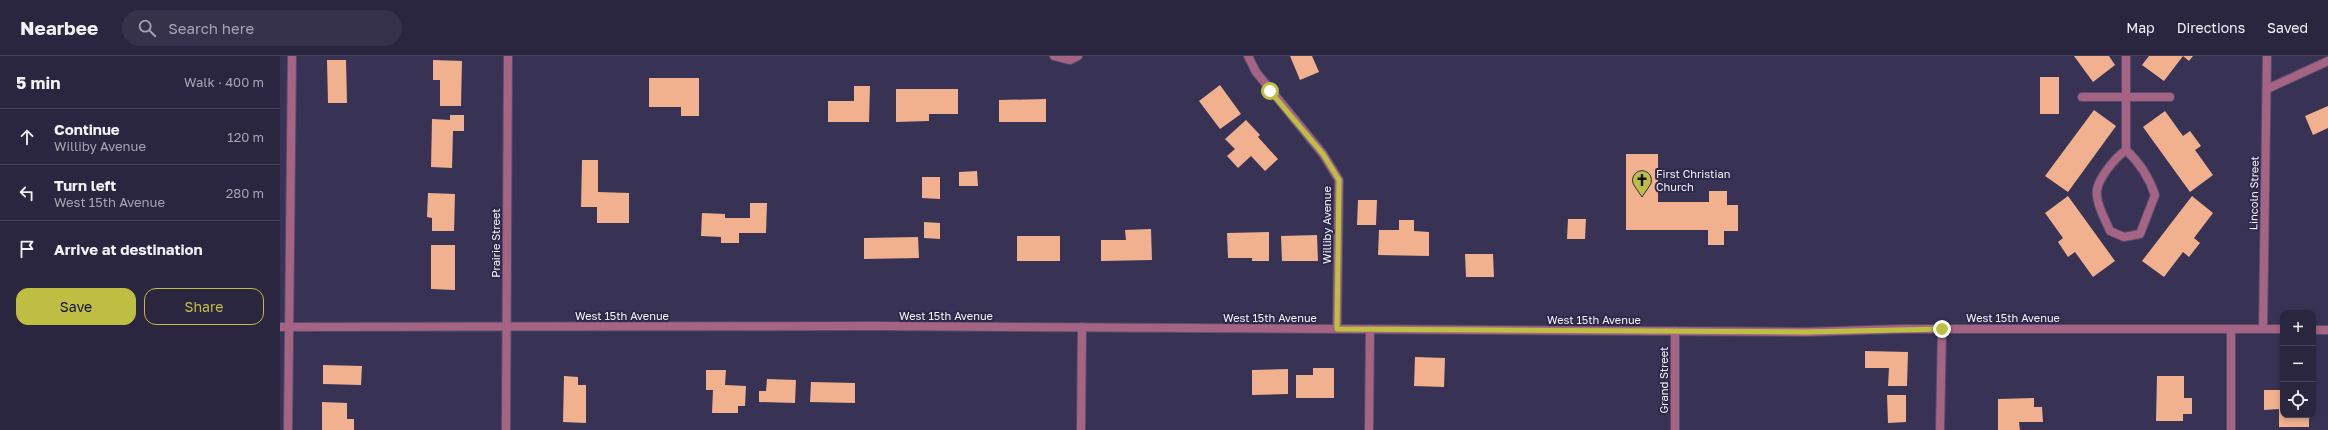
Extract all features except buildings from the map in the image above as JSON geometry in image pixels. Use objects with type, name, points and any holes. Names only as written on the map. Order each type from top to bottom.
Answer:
[{"type":"street","points":[[288,430],[292,56]]},
{"type":"street","name":"Prairie Street","points":[[506,430],[508,56]]},
{"type":"street","points":[[1054,56],[1070,60],[1078,56]]},
{"type":"street","name":"Williby Avenue","points":[[1248,56],[1256,72],[1323,154],[1339,180],[1337,329]]},
{"type":"street","points":[[2126,56],[2126,150],[2139,165],[2151,183],[2155,194],[2140,234],[2124,237],[2110,232],[2096,196],[2097,187],[2112,163],[2116,157],[2126,150]]},
{"type":"street","name":"Lincoln Street","points":[[2263,329],[2267,56]]},
{"type":"street","points":[[2267,88],[2328,61]]},
{"type":"street","points":[[2082,97],[2170,97]]},
{"type":"street","name":"West 15th Avenue","points":[[280,327],[1082,328],[1676,331],[2280,329]]},
{"type":"street","points":[[1081,430],[1082,328]]},
{"type":"street","points":[[1369,430],[1370,329]]},
{"type":"street","points":[[1940,430],[1942,329]]},
{"type":"street","points":[[2231,329],[2231,430]]},
{"type":"street","points":[[2316,330],[2328,330]]},
{"type":"street","name":"Grand Street","points":[[1675,430],[1676,331]]},
{"type":"place","name":"First Christian Church","points":[[1642,197]]},
{"type":"route","points":[[1270,91],[1323,154],[1339,180],[1337,329],[1806,332],[1942,329]]}]
